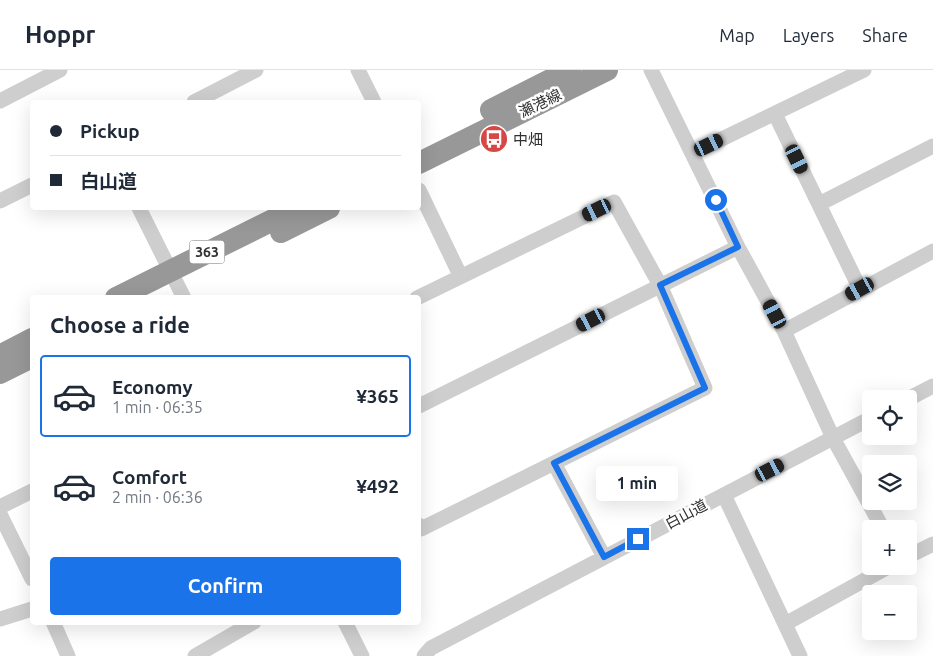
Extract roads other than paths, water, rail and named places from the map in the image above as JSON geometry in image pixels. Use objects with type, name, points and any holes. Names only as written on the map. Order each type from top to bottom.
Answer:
[{"type":"highway","name":"瀬港線","points":[[421,146],[570,70]]},
{"type":"highway","name":"瀬港線","points":[[421,162],[607,70]]},
{"type":"highway","name":"363","points":[[129,295],[177,284],[294,210]]},
{"type":"highway","name":"363","points":[[156,295],[325,210]]},
{"type":"highway","points":[[0,356],[30,341]]},
{"type":"highway","points":[[0,373],[30,358]]},
{"type":"street","points":[[0,101],[60,70]]},
{"type":"street","points":[[198,100],[256,70]]},
{"type":"street","points":[[358,70],[373,100]]},
{"type":"street","points":[[652,70],[738,247],[784,331],[833,438],[878,520]]},
{"type":"street","points":[[693,153],[864,70]]},
{"type":"street","points":[[774,114],[860,289]]},
{"type":"street","points":[[819,204],[933,146]]},
{"type":"street","points":[[0,200],[30,186]]},
{"type":"street","points":[[421,194],[460,276]]},
{"type":"street","points":[[421,296],[614,202],[660,285],[705,388],[421,529]]},
{"type":"street","points":[[140,210],[177,284]]},
{"type":"street","points":[[421,405],[738,247]]},
{"type":"street","points":[[784,331],[933,251]]},
{"type":"street","points":[[917,394],[933,386]]},
{"type":"street","name":"白山道","points":[[424,656],[431,648],[862,423]]},
{"type":"street","points":[[554,463],[604,557]]},
{"type":"street","points":[[0,507],[30,492]]},
{"type":"street","points":[[724,495],[800,656]]},
{"type":"street","points":[[0,514],[30,575]]},
{"type":"street","points":[[917,552],[933,544]]},
{"type":"street","points":[[785,624],[874,575]]},
{"type":"street","points":[[0,619],[30,610]]},
{"type":"street","points":[[54,625],[68,656]]},
{"type":"street","points":[[195,656],[249,625]]},
{"type":"street","points":[[346,625],[362,656]]},
{"type":"place","name":"中畑","points":[[494,139]]}]
